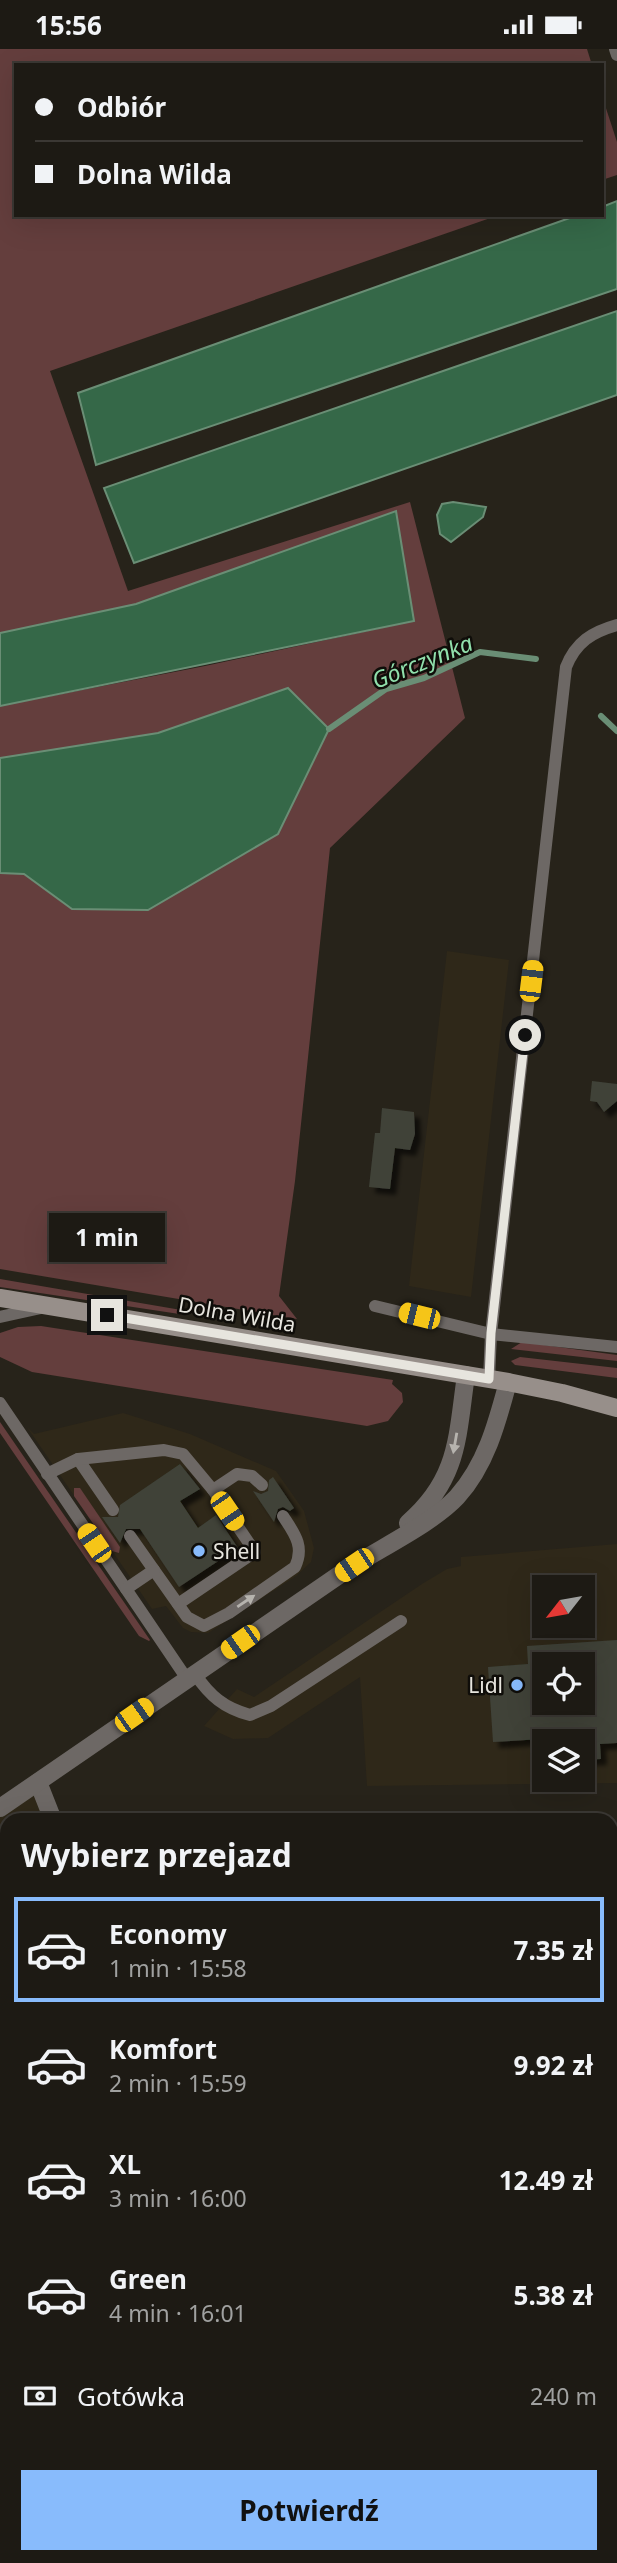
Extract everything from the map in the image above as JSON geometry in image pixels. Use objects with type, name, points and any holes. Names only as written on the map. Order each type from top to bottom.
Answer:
[{"type":"main road","name":"Dolna Wilda","points":[[0,1298],[562,1393]]},
{"type":"main road","points":[[562,1393],[617,1394]]},
{"type":"main road","points":[[562,1393],[617,1408]]},
{"type":"street","points":[[377,1549],[419,1513],[447,1477],[466,1375]]},
{"type":"street","points":[[0,1808],[377,1549],[438,1514],[469,1483],[498,1423],[508,1382]]},
{"type":"street","points":[[37,1782],[50,1813]]},
{"type":"lane","points":[[615,49],[617,55]]},
{"type":"lane","points":[[489,1379],[491,1333],[566,667],[572,654],[591,634],[617,625]]},
{"type":"lane","points":[[0,1317],[54,1306]]},
{"type":"lane","points":[[375,1306],[491,1333],[617,1347]]},
{"type":"lane","points":[[1,1405],[126,1589],[191,1676],[227,1709],[250,1715],[271,1706],[401,1621]]},
{"type":"lane","points":[[47,1474],[79,1459],[175,1451],[183,1454],[213,1490],[255,1552],[178,1604]]},
{"type":"lane","points":[[79,1459],[113,1510]]},
{"type":"lane","points":[[213,1490],[237,1474],[253,1476],[262,1485]]},
{"type":"lane","points":[[130,1536],[187,1617],[208,1625],[295,1567],[299,1559],[299,1542],[283,1516]]},
{"type":"lane","points":[[126,1589],[154,1570]]},
{"type":"shaded area","points":[[0,49],[587,49],[591,63],[14,63],[14,217],[493,217],[50,371],[128,591],[410,502],[465,718],[330,848],[295,1181],[279,1296],[297,1319],[0,1269],[0,873],[24,874],[72,909],[287,689],[158,733],[0,758],[0,706],[414,621],[136,604],[0,633]]},
{"type":"shaded area","points":[[604,102],[617,142],[617,175],[604,179]]},
{"type":"shaded area","points":[[617,201],[617,289],[96,465],[78,393],[572,217],[604,217],[604,206]]},
{"type":"shaded area","points":[[617,311],[617,395],[134,563],[104,488]]},
{"type":"shaded area","points":[[453,502],[486,507],[483,517],[451,542],[440,534],[437,515],[442,504]]},
{"type":"shaded area","points":[[396,511],[414,621],[0,706],[0,633],[136,604]]},
{"type":"shaded area","points":[[288,688],[329,729],[278,834],[148,910],[72,909],[24,874],[0,873],[0,758],[158,733]]},
{"type":"shaded area","points":[[447,951],[509,960],[471,1297],[409,1286]]},
{"type":"shaded area","points":[[0,1279],[187,1311],[186,1315],[0,1287]]},
{"type":"shaded area","points":[[41,1326],[393,1380],[392,1384],[402,1393],[403,1402],[388,1421],[367,1426],[32,1372],[0,1357],[0,1333],[18,1327]]},
{"type":"shaded area","points":[[522,1342],[617,1355],[617,1361],[511,1349]]},
{"type":"shaded area","points":[[520,1357],[617,1368],[617,1378],[515,1365],[511,1361]]},
{"type":"shaded area","points":[[123,1413],[190,1434],[276,1471],[304,1511],[314,1548],[311,1562],[296,1576],[208,1633],[191,1632],[183,1628],[166,1606],[152,1609],[27,1427],[34,1434]]},
{"type":"shaded area","points":[[0,1422],[149,1641],[139,1636],[0,1433]]},
{"type":"shaded area","points":[[74,1488],[80,1488],[120,1547],[119,1553],[112,1551],[74,1496]]},
{"type":"shaded area","points":[[617,1544],[617,1783],[595,1783],[595,1729],[532,1729],[532,1784],[367,1786],[360,1677],[268,1738],[233,1739],[204,1726],[237,1689],[254,1697],[422,1584],[447,1569],[461,1566],[461,1557]]},
{"type":"shaded area","points":[[38,1782],[50,1813],[0,1813],[0,1808]]},
{"type":"building","points":[[592,1081],[617,1084],[617,1101],[604,1112],[597,1102],[590,1101]]},
{"type":"building","points":[[382,1108],[414,1112],[415,1134],[410,1150],[395,1148],[390,1189],[369,1187],[375,1133],[380,1133]]},
{"type":"building","points":[[180,1464],[200,1489],[180,1501],[198,1528],[216,1515],[238,1548],[179,1587],[140,1529],[126,1529],[120,1543],[102,1517],[118,1517],[120,1505]]},
{"type":"building","points":[[273,1477],[294,1508],[290,1511],[283,1507],[278,1509],[274,1522],[253,1491],[261,1494],[268,1491],[269,1480]]},
{"type":"building","name":"Lidl","points":[[617,1640],[617,1743],[600,1744],[601,1759],[595,1759],[595,1729],[532,1729],[532,1740],[493,1742],[488,1667],[528,1664],[527,1646]]},
{"type":"waterway","name":"Górczynka","points":[[329,729],[386,689],[424,678],[480,652],[536,659]]},
{"type":"waterway","name":"Górczynka","points":[[601,716],[617,731]]},
{"type":"place","name":"Shell","points":[[199,1551]]},
{"type":"place","name":"Lidl","points":[[517,1685]]},
{"type":"route","points":[[107,1315],[489,1379],[491,1333],[525,1035]]}]
